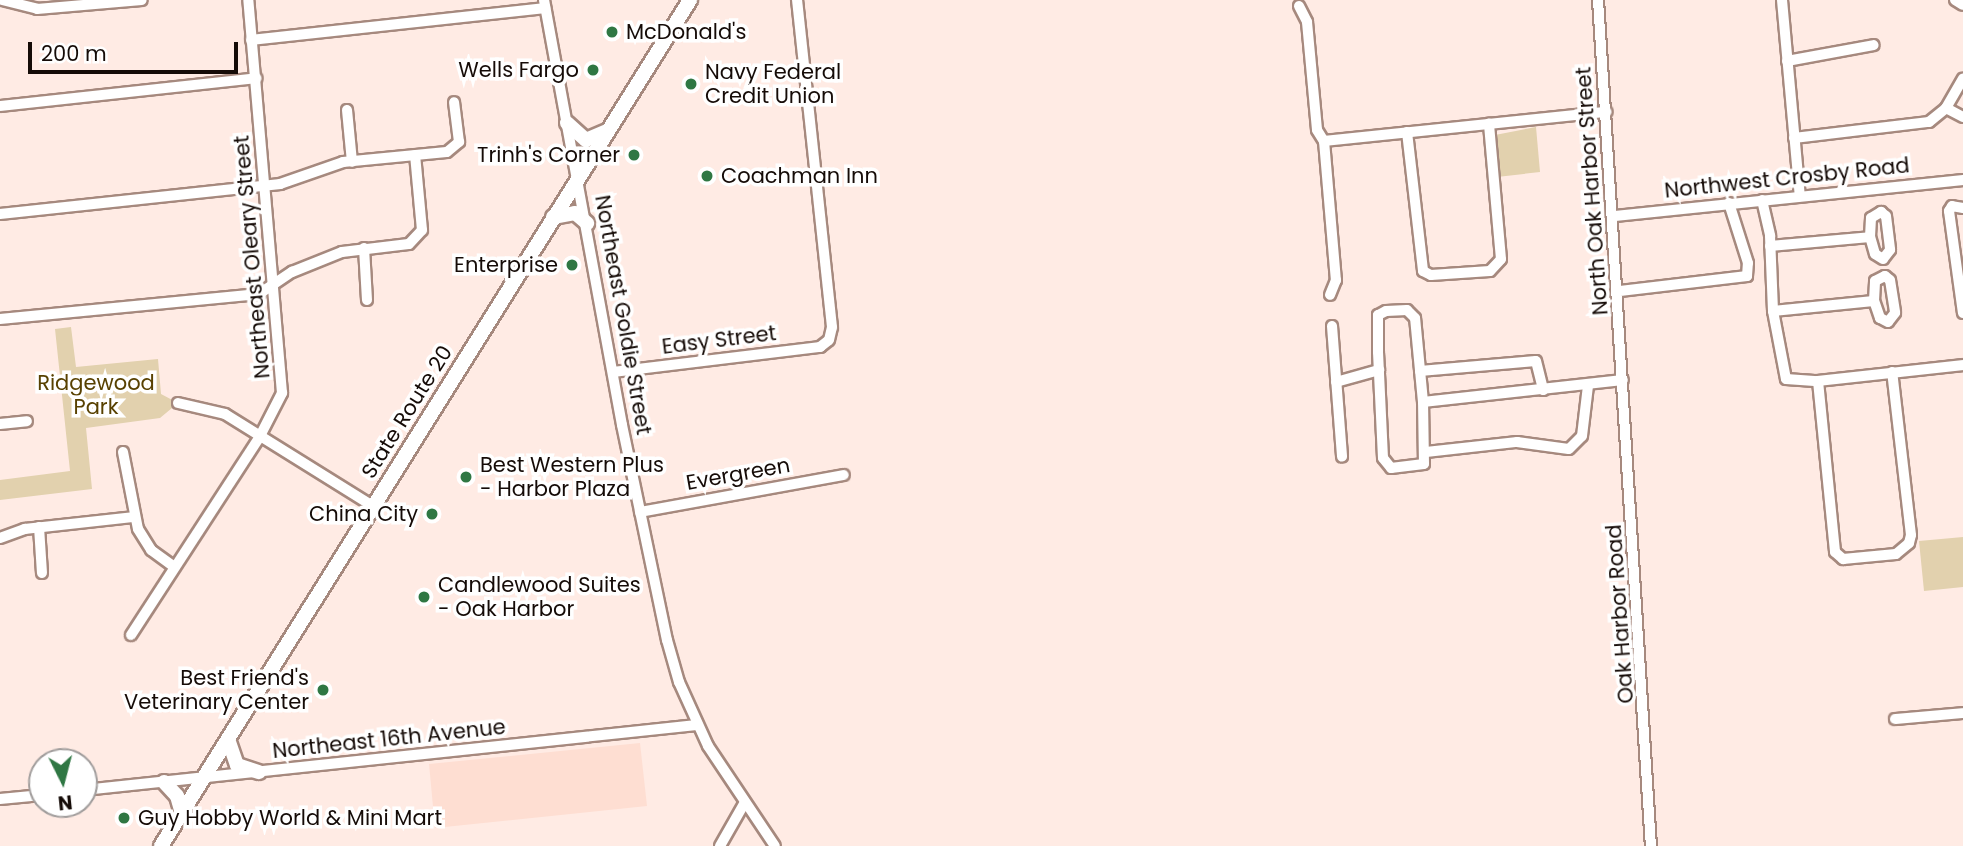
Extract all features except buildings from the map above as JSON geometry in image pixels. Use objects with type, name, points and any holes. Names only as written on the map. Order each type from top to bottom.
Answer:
[{"type":"main road","name":"State Route 20","points":[[161,846],[690,0]]},
{"type":"main road","points":[[567,123],[586,140],[608,131]]},
{"type":"main road","points":[[553,217],[575,213],[587,223]]},
{"type":"main road","points":[[228,739],[237,765],[259,772]]},
{"type":"main road","points":[[164,782],[177,796],[182,813]]},
{"type":"street","points":[[2,0],[37,9],[142,0]]},
{"type":"street","name":"Northeast Oleary Street","points":[[131,635],[173,566],[259,438],[282,393],[248,0]]},
{"type":"street","name":"Easy Street","points":[[613,372],[820,347],[829,340],[832,327],[797,0]]},
{"type":"street","name":"North Oak Harbor Street","points":[[1598,0],[1615,216],[1623,380]]},
{"type":"street","points":[[1782,0],[1800,196]]},
{"type":"street","points":[[1955,0],[1963,5]]},
{"type":"street","points":[[251,40],[545,4]]},
{"type":"street","name":"Northeast Goldie Street","points":[[545,4],[613,372],[667,640],[697,725],[744,804],[775,846]]},
{"type":"street","points":[[1299,6],[1307,22],[1317,130],[1324,141],[1336,280],[1330,295]]},
{"type":"street","points":[[1787,61],[1874,45]]},
{"type":"street","points":[[0,106],[256,78]]},
{"type":"street","points":[[1794,138],[1918,126],[1946,108],[1963,79]]},
{"type":"street","points":[[0,214],[265,186],[352,162],[456,149],[459,142],[454,102]]},
{"type":"street","points":[[1946,108],[1963,117]]},
{"type":"street","points":[[347,110],[352,162]]},
{"type":"street","points":[[1324,141],[1607,112]]},
{"type":"street","points":[[1407,132],[1423,271],[1431,275],[1490,271],[1501,259],[1489,124]]},
{"type":"street","points":[[0,319],[259,294],[321,259],[364,248],[409,244],[418,238],[422,230],[415,155]]},
{"type":"street","name":"Northwest Crosby Road","points":[[1615,216],[1963,180]]},
{"type":"street","points":[[1762,200],[1770,246],[1773,311],[1784,377],[1796,382],[1818,381],[1963,365]]},
{"type":"street","points":[[1620,292],[1747,276],[1748,263],[1729,203]]},
{"type":"street","points":[[1963,208],[1952,206],[1949,211],[1963,313]]},
{"type":"street","points":[[1770,246],[1870,237]]},
{"type":"street","points":[[364,248],[367,300]]},
{"type":"street","points":[[1773,311],[1874,301]]},
{"type":"street","points":[[1399,309],[1415,318],[1426,452],[1426,460],[1419,467],[1384,464],[1379,370],[1378,315],[1399,309]]},
{"type":"street","points":[[1332,326],[1342,457]]},
{"type":"street","points":[[1420,371],[1536,361],[1543,390]]},
{"type":"street","points":[[1336,382],[1379,370]]},
{"type":"street","points":[[1818,381],[1835,552],[1843,559],[1896,554],[1911,535],[1892,372]]},
{"type":"street","points":[[1423,402],[1588,386],[1623,380]]},
{"type":"street","name":"Oak Harbor Road","points":[[1623,380],[1651,846]]},
{"type":"street","points":[[1426,452],[1517,442],[1569,449],[1581,436],[1588,386]]},
{"type":"street","points":[[178,403],[225,414],[259,438],[373,506]]},
{"type":"street","points":[[0,424],[27,421]]},
{"type":"street","points":[[123,452],[134,517],[150,550],[173,566]]},
{"type":"street","name":"Evergreen","points":[[640,512],[844,475]]},
{"type":"street","points":[[0,538],[39,527],[134,517]]},
{"type":"street","points":[[39,527],[42,573]]},
{"type":"street","points":[[1895,719],[1963,713]]},
{"type":"street","name":"Northeast 16th Avenue","points":[[98,789],[697,725]]},
{"type":"street","points":[[0,799],[28,796]]},
{"type":"street","points":[[720,846],[744,804]]},
{"type":"shaded area","points":[[640,743],[647,806],[435,828],[429,764]]},
{"type":"green space","points":[[1536,127],[1540,172],[1497,177],[1495,135]]},
{"type":"green space","name":"Ridgewood Park","points":[[71,327],[76,367],[158,359],[161,394],[178,403],[160,418],[86,428],[92,489],[0,500],[0,480],[70,471],[55,329]]},
{"type":"green space","points":[[1963,537],[1963,587],[1924,591],[1919,541]]},
{"type":"place","name":"McDonald's","points":[[612,32]]},
{"type":"place","name":"Wells Fargo","points":[[593,70]]},
{"type":"place","name":"Navy Federal Credit Union","points":[[691,84]]},
{"type":"place","name":"Trinh's Corner","points":[[634,155]]},
{"type":"place","name":"Coachman Inn","points":[[707,176]]},
{"type":"place","name":"Enterprise","points":[[572,265]]},
{"type":"place","name":"Best Western Plus - Harbor Plaza","points":[[466,477]]},
{"type":"place","name":"China City","points":[[432,514]]},
{"type":"place","name":"Candlewood Suites - Oak Harbor","points":[[424,597]]},
{"type":"place","name":"Best Friend's Veterinary Center","points":[[323,690]]},
{"type":"place","name":"Guy Hobby World & Mini Mart","points":[[124,818]]}]
